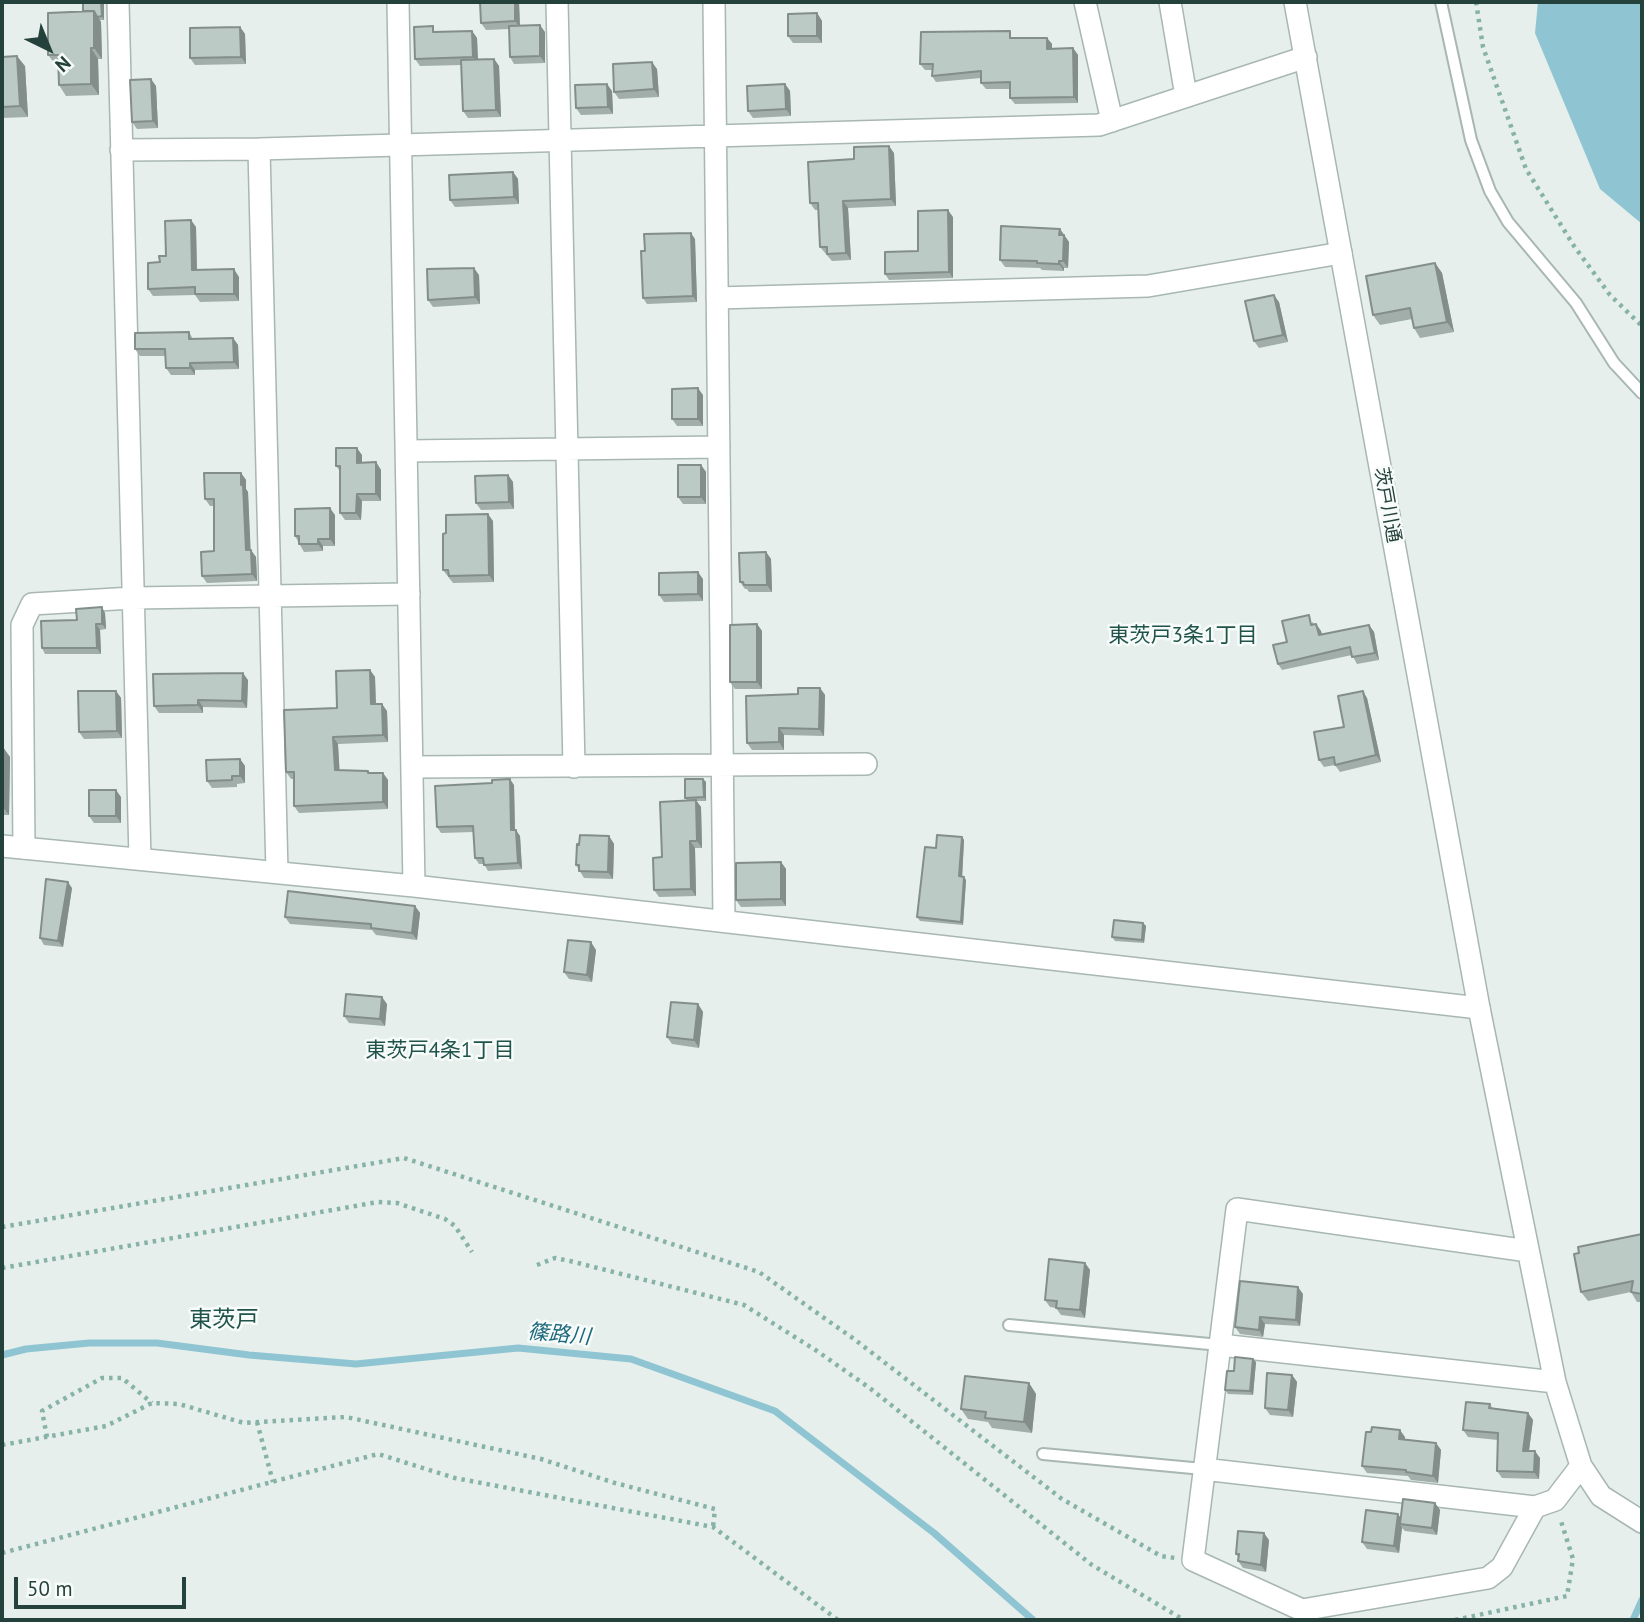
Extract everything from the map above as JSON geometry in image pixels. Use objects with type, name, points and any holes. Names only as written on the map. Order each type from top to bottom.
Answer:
[{"type":"street","points":[[118,2],[140,859]]},
{"type":"street","points":[[398,2],[414,886]]},
{"type":"street","points":[[556,2],[574,767]]},
{"type":"street","points":[[714,2],[724,921]]},
{"type":"street","points":[[1086,2],[1112,121]]},
{"type":"street","points":[[1170,2],[1186,96]]},
{"type":"street","name":"茨戸川通","points":[[1295,2],[1479,1008],[1555,1382],[1581,1466],[1601,1496],[1641,1522]]},
{"type":"street","points":[[121,150],[259,149],[1099,125],[1306,57]]},
{"type":"street","points":[[259,149],[277,872]]},
{"type":"street","points":[[717,298],[1148,286],[1341,253]]},
{"type":"street","points":[[407,452],[719,447]]},
{"type":"street","points":[[24,848],[22,625],[32,604],[132,598],[409,594]]},
{"type":"street","points":[[413,767],[866,764]]},
{"type":"street","points":[[2,846],[414,886],[1479,1008]]},
{"type":"street","points":[[1528,1251],[1237,1209],[1193,1560],[1302,1610],[1488,1578],[1502,1567],[1545,1504],[1581,1466]]},
{"type":"street","points":[[1220,1345],[1555,1382]]},
{"type":"street","points":[[1203,1469],[1545,1504]]},
{"type":"lane","points":[[1441,2],[1471,140],[1490,191],[1508,222],[1576,303],[1614,363],[1642,393]]},
{"type":"lane","points":[[1009,1325],[1220,1345]]},
{"type":"lane","points":[[1042,1454],[1203,1469]]},
{"type":"path","points":[[1476,2],[1483,47],[1526,169],[1574,246],[1610,295],[1642,326]]},
{"type":"path","points":[[2,1227],[404,1158],[759,1272],[855,1339],[1062,1499],[1161,1556],[1193,1560]]},
{"type":"path","points":[[2,1268],[378,1202],[397,1203],[445,1219],[455,1226],[472,1252]]},
{"type":"path","points":[[537,1265],[555,1258],[744,1305],[871,1389],[1092,1565],[1184,1620]]},
{"type":"path","points":[[47,1437],[41,1411],[102,1378],[122,1378],[152,1403]]},
{"type":"path","points":[[2,1445],[106,1426],[152,1403],[179,1404],[244,1423],[346,1417],[541,1458],[715,1510],[713,1527]]},
{"type":"path","points":[[257,1422],[272,1482]]},
{"type":"path","points":[[2,1553],[378,1454],[455,1478],[713,1527],[838,1620]]},
{"type":"path","points":[[1455,1620],[1567,1596],[1573,1559],[1545,1504]]},
{"type":"water","points":[[1538,2],[1642,2],[1642,224],[1600,189],[1535,33]]},
{"type":"building","points":[[83,2],[101,2],[102,16],[97,17],[94,11],[83,11]]},
{"type":"building","points":[[480,2],[515,2],[515,21],[481,23]]},
{"type":"building","points":[[94,11],[91,84],[59,85],[58,55],[48,55],[48,13]]},
{"type":"building","points":[[817,13],[817,36],[788,36],[788,14]]},
{"type":"building","points":[[540,25],[540,56],[510,57],[509,26]]},
{"type":"building","points":[[433,26],[433,32],[472,31],[473,57],[415,59],[414,27]]},
{"type":"building","points":[[240,27],[241,57],[190,58],[190,28]]},
{"type":"building","points":[[1010,31],[1010,38],[1047,38],[1047,49],[1073,48],[1074,97],[1010,98],[1010,82],[981,83],[981,71],[932,76],[933,64],[920,64],[921,32]]},
{"type":"building","points":[[17,56],[20,106],[2,107],[2,57]]},
{"type":"building","points":[[494,59],[496,110],[463,111],[461,60]]},
{"type":"building","points":[[652,62],[654,89],[614,92],[613,64]]},
{"type":"building","points":[[151,79],[153,121],[132,122],[130,80]]},
{"type":"building","points":[[607,84],[608,107],[576,108],[575,85]]},
{"type":"building","points":[[785,84],[786,109],[748,111],[747,86]]},
{"type":"building","points":[[889,146],[891,199],[843,201],[846,253],[827,254],[827,247],[820,247],[818,203],[810,203],[808,162],[854,159],[854,147]]},
{"type":"building","points":[[513,172],[514,197],[450,200],[449,175]]},
{"type":"building","points":[[948,210],[949,272],[885,274],[885,252],[918,251],[918,211]]},
{"type":"building","points":[[191,220],[192,270],[234,269],[234,294],[195,294],[195,287],[148,289],[148,263],[160,262],[159,256],[166,256],[165,221]]},
{"type":"building","points":[[1001,226],[1060,229],[1059,235],[1064,235],[1063,261],[1059,261],[1059,264],[1000,260]]},
{"type":"building","points":[[691,233],[693,296],[643,298],[641,251],[645,251],[644,234]]},
{"type":"building","points":[[1435,263],[1447,322],[1414,328],[1410,308],[1373,315],[1366,276]]},
{"type":"building","points":[[474,268],[475,297],[428,300],[427,269]]},
{"type":"building","points":[[1274,295],[1283,335],[1254,341],[1245,301]]},
{"type":"building","points":[[189,332],[189,339],[233,338],[234,362],[190,363],[190,368],[166,368],[165,349],[135,349],[135,333]]},
{"type":"building","points":[[698,388],[698,419],[672,419],[672,389]]},
{"type":"building","points":[[336,448],[357,448],[357,463],[376,462],[376,494],[357,494],[356,513],[340,513],[340,466],[336,466]]},
{"type":"building","points":[[678,465],[701,465],[701,497],[678,497]]},
{"type":"building","points":[[204,473],[241,473],[246,550],[251,550],[252,574],[202,576],[201,552],[214,551],[214,499],[205,499]]},
{"type":"building","points":[[508,475],[509,502],[476,503],[475,476]]},
{"type":"building","points":[[330,508],[330,539],[318,539],[318,544],[299,544],[299,536],[295,536],[295,509]]},
{"type":"building","points":[[488,514],[489,575],[449,576],[448,570],[443,570],[446,515]]},
{"type":"building","points":[[766,552],[767,585],[744,585],[740,582],[739,553]]},
{"type":"building","points":[[698,572],[698,594],[659,595],[659,573]]},
{"type":"building","points":[[102,607],[102,624],[96,624],[97,648],[42,648],[41,621],[77,620],[76,609]]},
{"type":"building","points":[[1309,615],[1311,625],[1316,624],[1319,635],[1369,625],[1375,653],[1352,657],[1350,647],[1278,664],[1273,645],[1287,642],[1282,621]]},
{"type":"building","points":[[757,624],[757,682],[730,682],[730,625]]},
{"type":"building","points":[[370,670],[371,704],[382,704],[383,735],[333,737],[335,770],[383,773],[383,802],[294,806],[294,772],[286,772],[284,710],[337,708],[336,671]]},
{"type":"building","points":[[243,673],[242,701],[198,700],[198,705],[154,706],[153,674]]},
{"type":"building","points":[[798,688],[820,688],[819,729],[779,728],[779,742],[747,743],[746,696],[798,694]]},
{"type":"building","points":[[78,691],[116,691],[117,731],[79,732]]},
{"type":"building","points":[[1363,691],[1376,755],[1335,765],[1334,757],[1319,760],[1314,732],[1344,727],[1338,696]]},
{"type":"building","points":[[240,759],[240,776],[232,776],[232,780],[207,781],[206,760]]},
{"type":"building","points":[[510,779],[511,830],[516,830],[518,863],[484,865],[483,858],[475,858],[473,826],[437,827],[435,786],[492,783],[492,780]]},
{"type":"building","points":[[685,779],[703,779],[704,797],[685,798]]},
{"type":"building","points":[[89,790],[116,790],[116,816],[89,816]]},
{"type":"building","points":[[696,800],[697,841],[690,841],[691,889],[654,890],[653,858],[662,857],[660,802]]},
{"type":"building","points":[[580,835],[609,836],[608,872],[579,871],[579,865],[576,865]]},
{"type":"building","points":[[937,835],[962,837],[959,876],[964,877],[961,922],[917,917],[925,847],[936,848]]},
{"type":"building","points":[[781,862],[781,899],[736,900],[736,863]]},
{"type":"building","points":[[46,879],[68,882],[58,941],[40,938]]},
{"type":"building","points":[[288,891],[415,906],[412,933],[371,928],[371,924],[285,917]]},
{"type":"building","points":[[1114,920],[1143,923],[1142,940],[1112,937]]},
{"type":"building","points":[[568,940],[591,942],[587,975],[564,972]]},
{"type":"building","points":[[346,994],[382,997],[380,1019],[344,1016]]},
{"type":"building","points":[[671,1002],[698,1004],[694,1040],[667,1037]]},
{"type":"building","points":[[1642,1234],[1642,1294],[1631,1292],[1633,1281],[1581,1292],[1574,1254],[1579,1253],[1578,1247]]},
{"type":"building","points":[[1049,1259],[1085,1263],[1080,1310],[1056,1308],[1057,1301],[1045,1300]]},
{"type":"building","points":[[1240,1281],[1298,1287],[1296,1320],[1260,1317],[1259,1330],[1235,1327]]},
{"type":"building","points":[[1235,1357],[1253,1359],[1250,1391],[1225,1390],[1227,1371],[1234,1371]]},
{"type":"building","points":[[1267,1373],[1292,1375],[1288,1410],[1265,1408]]},
{"type":"building","points":[[965,1376],[1029,1383],[1024,1422],[985,1418],[986,1412],[961,1409]]},
{"type":"building","points":[[1466,1402],[1490,1404],[1489,1408],[1528,1413],[1523,1451],[1535,1451],[1534,1472],[1497,1471],[1498,1433],[1463,1430]]},
{"type":"building","points":[[1372,1427],[1400,1430],[1399,1439],[1436,1443],[1433,1476],[1406,1470],[1362,1466],[1366,1432],[1371,1432]]},
{"type":"building","points":[[1403,1499],[1435,1503],[1432,1528],[1400,1524]]},
{"type":"building","points":[[1366,1510],[1398,1514],[1394,1546],[1362,1542]]},
{"type":"building","points":[[1238,1531],[1264,1533],[1261,1565],[1238,1561]]},
{"type":"waterway","name":"篠路川","points":[[2,1355],[26,1349],[89,1343],[157,1343],[249,1355],[356,1364],[518,1348],[631,1359],[775,1411],[934,1533],[1033,1620]]},
{"type":"waterway","name":"篠路川","points":[[1633,1620],[1642,1600]]},
{"type":"district","name":"東茨戸3条1丁目","points":[[1183,636]]},
{"type":"district","name":"東茨戸4条1丁目","points":[[440,1051]]},
{"type":"district","name":"東茨戸","points":[[224,1320]]}]
